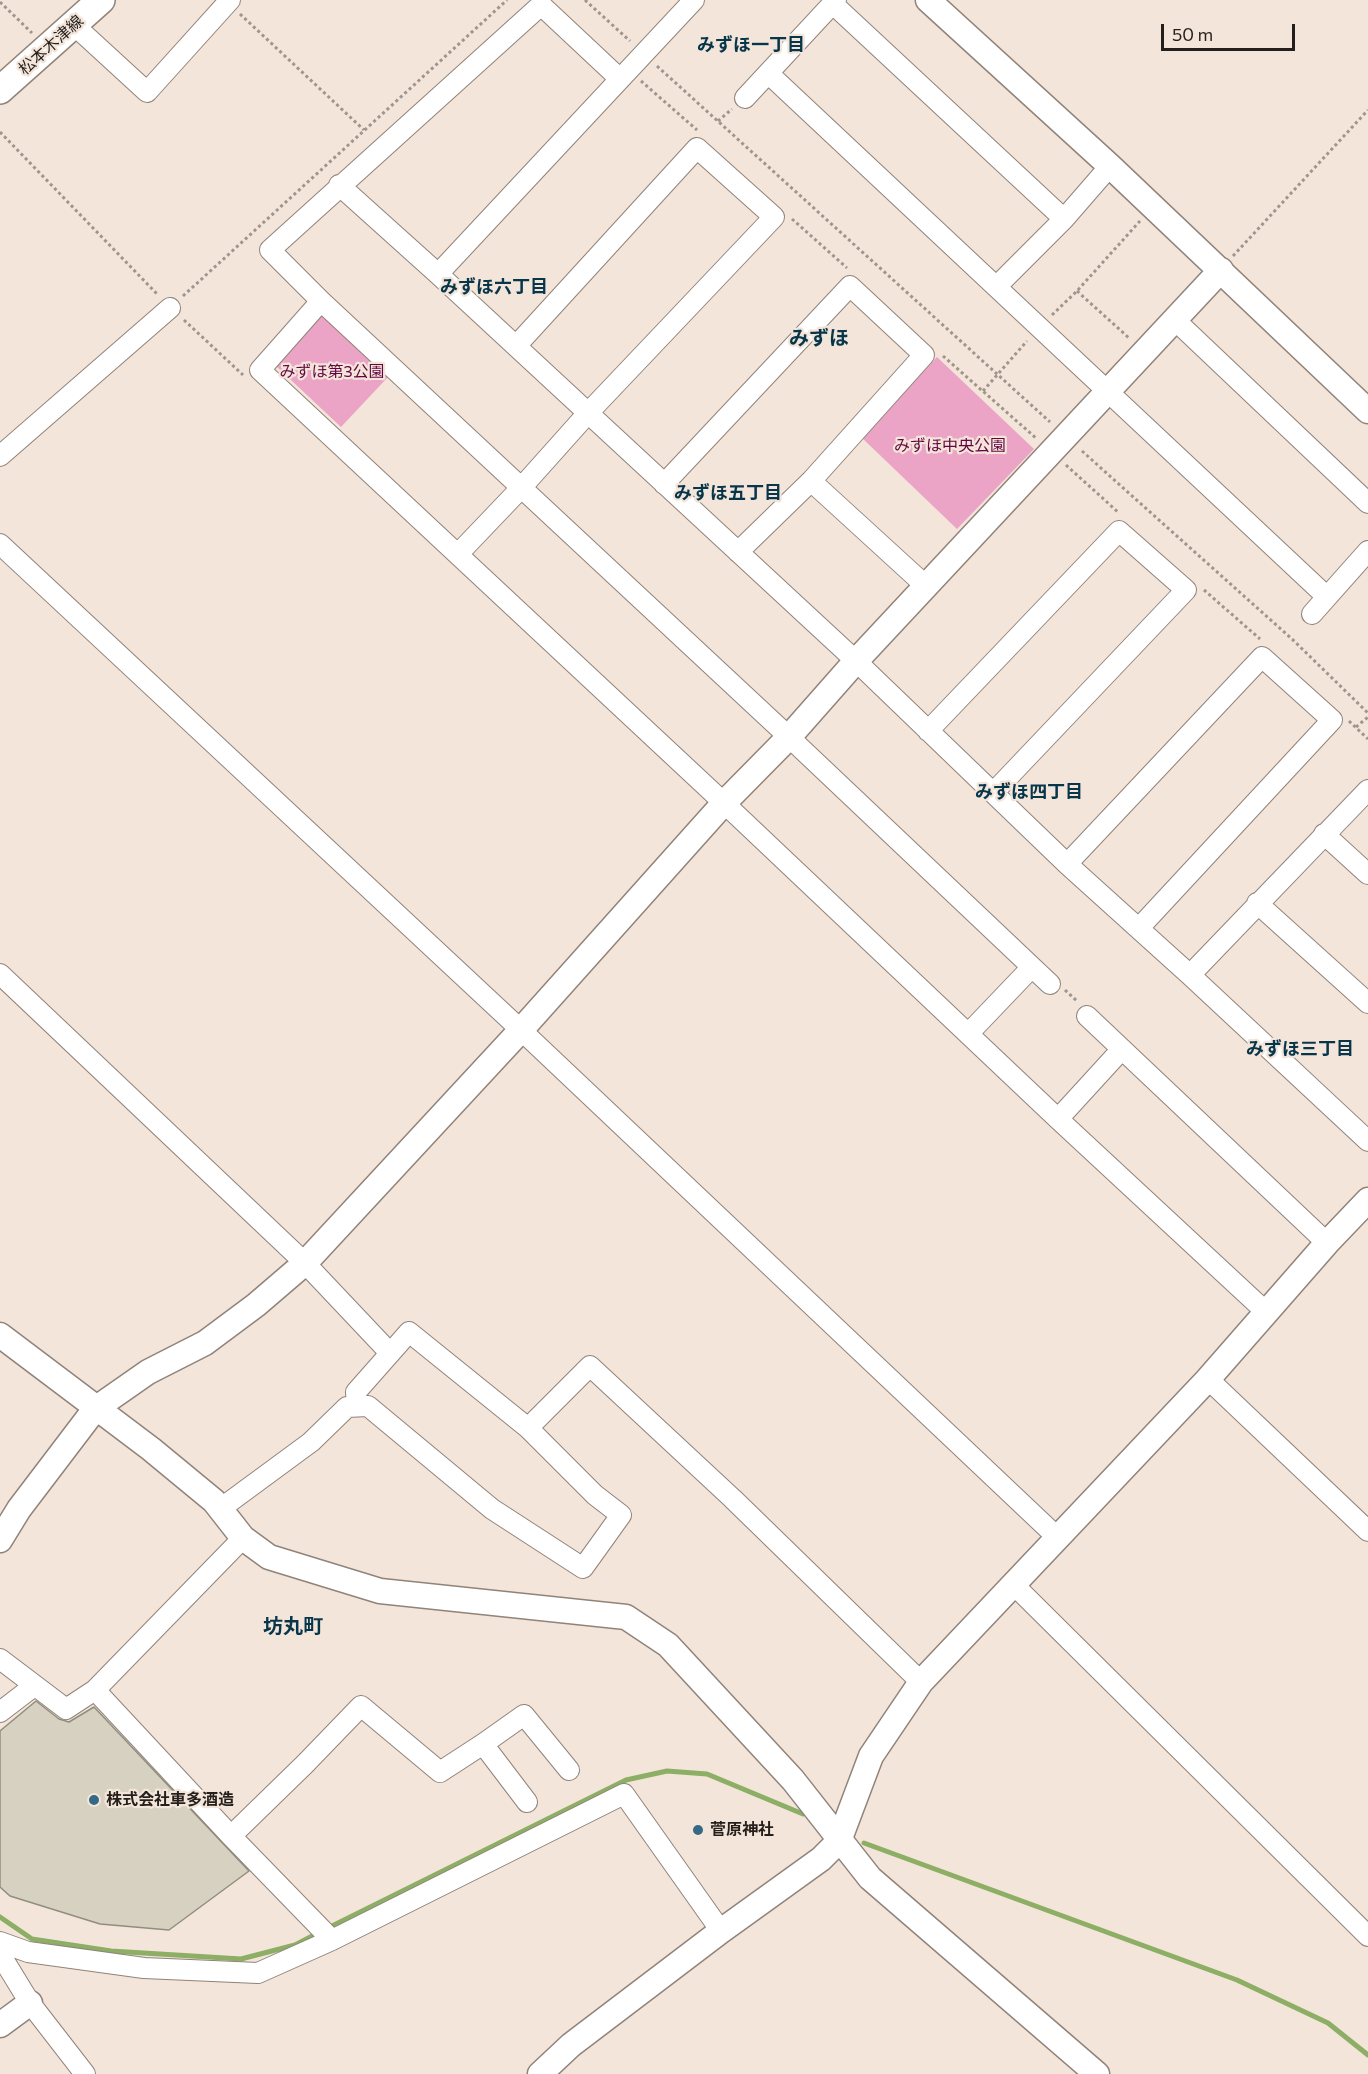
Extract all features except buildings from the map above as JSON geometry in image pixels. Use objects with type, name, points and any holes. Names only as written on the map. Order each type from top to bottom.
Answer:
[{"type":"main road","name":"松本木津線","points":[[0,90],[101,0]]},
{"type":"street","points":[[438,274],[694,0]]},
{"type":"street","points":[[928,0],[1153,206],[1368,411]]},
{"type":"street","points":[[74,25],[147,92],[229,1]]},
{"type":"street","points":[[745,98],[834,2],[1064,219]]},
{"type":"street","points":[[624,75],[541,5],[339,185],[270,250],[321,301],[789,737],[1050,984]]},
{"type":"street","points":[[769,74],[1326,596]]},
{"type":"street","points":[[458,554],[774,217],[697,148],[516,346]]},
{"type":"street","points":[[996,286],[1064,219],[1110,166]]},
{"type":"street","points":[[339,185],[856,661],[1067,864],[1190,975],[1368,1142]]},
{"type":"street","points":[[0,1540],[19,1509],[95,1409],[148,1372],[204,1343],[256,1305],[305,1263],[521,1030],[724,803],[789,737],[856,661],[1221,270]]},
{"type":"street","points":[[664,484],[850,286],[924,355],[812,481],[738,552]]},
{"type":"street","points":[[321,301],[260,370],[1266,1312]]},
{"type":"street","points":[[0,456],[170,308]]},
{"type":"street","points":[[1175,320],[1368,503]]},
{"type":"street","points":[[812,481],[927,586]]},
{"type":"street","points":[[928,731],[1119,531],[1186,590],[993,793]]},
{"type":"street","points":[[0,544],[521,1030],[1058,1538]]},
{"type":"street","points":[[1312,614],[1368,551]]},
{"type":"street","points":[[1067,864],[1262,657],[1332,720],[1139,928]]},
{"type":"street","points":[[1190,975],[1368,790]]},
{"type":"street","points":[[1324,834],[1368,874]]},
{"type":"street","points":[[1257,903],[1368,1003]]},
{"type":"street","points":[[968,1034],[1032,967]]},
{"type":"street","points":[[0,974],[305,1263],[390,1353]]},
{"type":"street","points":[[1087,1016],[1327,1243]]},
{"type":"street","points":[[1058,1119],[1122,1049]]},
{"type":"street","points":[[540,2074],[571,2045],[821,1859],[839,1840],[871,1756],[921,1682],[1208,1379],[1327,1243],[1368,1200]]},
{"type":"street","points":[[220,1509],[311,1442],[347,1407],[368,1406],[492,1509],[584,1568],[621,1515],[595,1495],[528,1428],[409,1332],[356,1392],[357,1406]]},
{"type":"street","points":[[0,1335],[95,1409],[151,1449],[214,1501],[243,1538],[269,1557],[380,1591],[626,1617],[668,1645],[793,1780],[870,1878],[1097,2074]]},
{"type":"street","points":[[528,1428],[590,1366],[733,1499],[921,1682]]},
{"type":"street","points":[[1208,1379],[1368,1531]]},
{"type":"street","points":[[0,1659],[66,1709],[95,1690],[243,1538]]},
{"type":"street","points":[[1014,1585],[1368,1936]]},
{"type":"street","points":[[0,1712],[34,1686]]},
{"type":"street","points":[[95,1690],[231,1836],[327,1934]]},
{"type":"street","points":[[231,1836],[361,1706],[440,1772],[524,1714],[569,1770]]},
{"type":"street","points":[[483,1744],[527,1802]]},
{"type":"street","points":[[0,1942],[28,1952],[144,1968],[258,1973],[327,1934],[624,1794],[722,1931]]},
{"type":"street","points":[[0,1954],[30,2003],[85,2074]]},
{"type":"street","points":[[0,2025],[30,2003]]},
{"type":"path","points":[[170,308],[507,0]]},
{"type":"path","points":[[585,0],[998,373],[1126,520]]},
{"type":"path","points":[[229,1],[364,130]]},
{"type":"path","points":[[0,2],[47,50]]},
{"type":"path","points":[[624,75],[697,130]]},
{"type":"path","points":[[1221,270],[1368,110]]},
{"type":"path","points":[[0,132],[170,308],[243,376],[260,370]]},
{"type":"path","points":[[983,391],[1038,328],[1077,291],[1153,206]]},
{"type":"path","points":[[789,216],[851,272]]},
{"type":"path","points":[[1077,291],[1145,352]]},
{"type":"path","points":[[939,352],[983,391],[1059,444],[1292,639],[1368,715],[1356,727]]},
{"type":"path","points":[[1204,590],[1265,644]]},
{"type":"path","points":[[1348,720],[1368,739]]},
{"type":"path","points":[[1050,984],[1061,987],[1083,1006],[1087,1016]]},
{"type":"green space","name":"みずほ第3公園","points":[[322,314],[388,377],[341,427],[276,366]]},
{"type":"green space","name":"みずほ中央公園","points":[[937,357],[1034,449],[957,529],[861,437]]},
{"type":"waterway","points":[[326,1929],[626,1780],[667,1771],[707,1774],[803,1814]]},
{"type":"waterway","points":[[864,1843],[1237,1980],[1328,2023],[1368,2055]]},
{"type":"waterway","points":[[0,1917],[32,1939],[111,1951],[241,1959],[295,1945],[318,1933]]},
{"type":"place","name":"株式会社車多酒造","points":[[94,1800]]},
{"type":"place","name":"菅原神社","points":[[698,1830]]},
{"type":"district","name":"みずほ一丁目","points":[[751,45]]},
{"type":"district","name":"みずほ六丁目","points":[[494,287]]},
{"type":"district","name":"みずほ","points":[[819,338]]},
{"type":"district","name":"みずほ五丁目","points":[[728,493]]},
{"type":"district","name":"みずほ四丁目","points":[[1029,792]]},
{"type":"district","name":"みずほ三丁目","points":[[1300,1049]]},
{"type":"district","name":"坊丸町","points":[[293,1626]]}]
